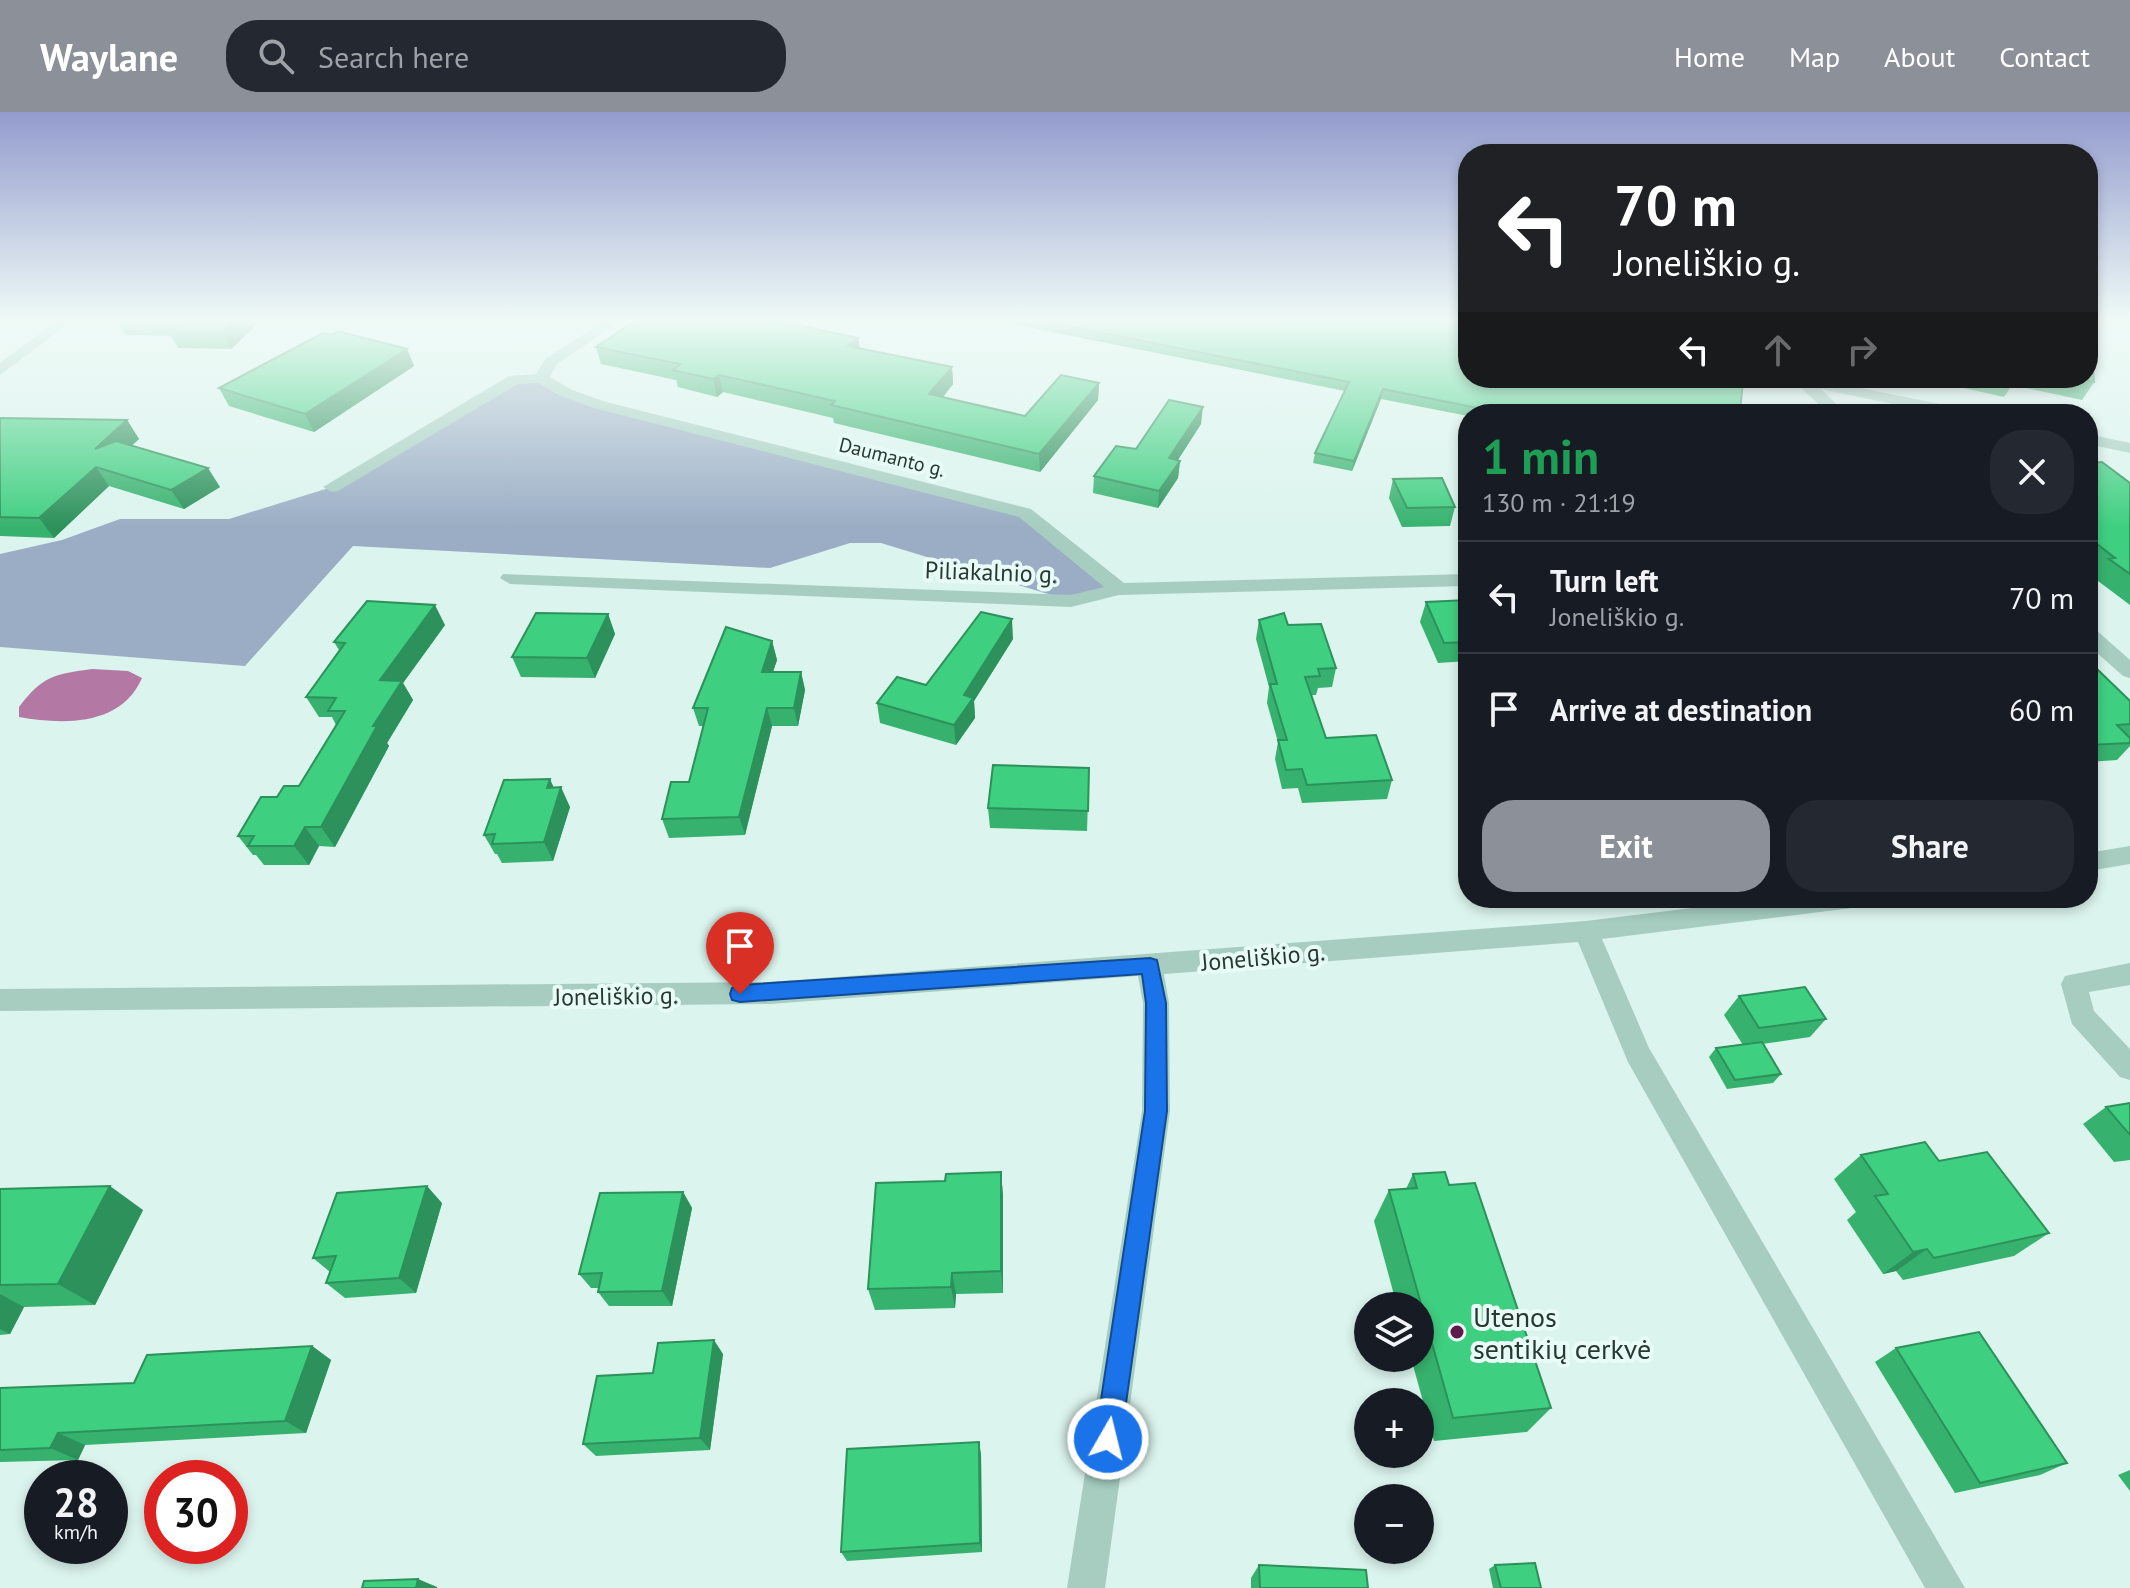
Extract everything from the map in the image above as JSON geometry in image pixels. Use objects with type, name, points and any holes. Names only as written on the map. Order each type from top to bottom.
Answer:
[{"type":"street","points":[[332,487],[495,391]]},
{"type":"street","name":"Daumanto g.","points":[[562,391],[600,405],[1025,513],[1119,589]]},
{"type":"street","points":[[1854,391],[1917,404]]},
{"type":"street","points":[[2098,441],[2130,448]]},
{"type":"street","name":"Piliakalnio g.","points":[[510,578],[1071,601],[1119,589],[1458,580]]},
{"type":"street","points":[[2098,643],[2130,671]]},
{"type":"street","points":[[2098,860],[2130,855]]},
{"type":"street","name":"Joneliškio g.","points":[[0,1000],[387,999],[770,993],[1586,931],[1771,908]]},
{"type":"street","points":[[1586,931],[1638,1054],[1946,1588]]},
{"type":"street","points":[[1086,1588],[1156,1111],[1156,1003],[1150,966]]},
{"type":"street","points":[[2130,974],[2074,984],[2082,1016],[2130,1068]]},
{"type":"shaded area","points":[[495,391],[562,391],[1025,513],[1119,589],[1071,601],[881,543],[850,543],[770,568],[353,546],[245,666],[0,647],[0,554],[62,540],[120,519],[229,519],[332,487]]},
{"type":"shaded area","points":[[92,669],[128,671],[142,678],[133,694],[106,714],[72,721],[19,717],[19,707],[42,683],[59,675]]},
{"type":"building","points":[[229,391],[341,391],[305,414]]},
{"type":"building","points":[[790,391],[932,391],[929,394],[1025,416],[1047,391],[1092,391],[1039,454],[831,405],[835,401]]},
{"type":"building","points":[[1345,391],[1382,391],[1354,461],[1315,453]]},
{"type":"building","points":[[1392,391],[1742,391],[1741,404],[1458,404]]},
{"type":"building","points":[[1169,400],[1203,407],[1169,458],[1180,461],[1159,491],[1094,476],[1116,446],[1136,449]]},
{"type":"building","points":[[0,418],[127,420],[95,449],[116,441],[208,468],[171,490],[96,467],[39,518],[0,517]]},
{"type":"building","points":[[2098,462],[2102,462],[2130,483],[2130,574],[2109,559],[2115,558],[2098,545]]},
{"type":"building","points":[[1442,478],[1455,507],[1407,508],[1393,479]]},
{"type":"building","points":[[1458,600],[1458,642],[1444,643],[1426,602]]},
{"type":"building","points":[[367,601],[435,605],[380,680],[402,681],[373,726],[377,726],[321,827],[305,827],[294,846],[248,846],[254,836],[238,836],[261,797],[277,797],[284,786],[299,786],[345,711],[328,711],[336,698],[306,697],[345,643],[334,642]]},
{"type":"building","points":[[981,612],[1012,619],[964,695],[973,698],[954,725],[877,703],[897,677],[926,685]]},
{"type":"building","points":[[536,613],[608,614],[587,658],[512,657]]},
{"type":"building","points":[[1284,613],[1288,625],[1321,624],[1336,668],[1318,669],[1320,676],[1305,677],[1326,738],[1376,735],[1392,780],[1307,785],[1302,769],[1286,770],[1278,740],[1287,740],[1270,684],[1277,684],[1259,620]]},
{"type":"building","points":[[726,627],[772,641],[762,672],[801,672],[794,708],[767,708],[739,817],[662,819],[671,782],[689,782],[708,708],[693,708]]},
{"type":"building","points":[[2098,670],[2130,701],[2130,724],[2117,725],[2130,738],[2130,743],[2098,745]]},
{"type":"building","points":[[993,765],[1089,768],[1088,811],[988,808]]},
{"type":"building","points":[[550,779],[547,788],[561,787],[544,842],[492,844],[495,834],[484,835],[504,780]]},
{"type":"building","points":[[1805,987],[1826,1019],[1759,1028],[1739,996]]},
{"type":"building","points":[[1762,1042],[1781,1074],[1735,1080],[1716,1048]]},
{"type":"building","points":[[2130,1103],[2130,1135],[2106,1107]]},
{"type":"building","points":[[1925,1142],[1939,1161],[1987,1152],[2049,1233],[1934,1258],[1927,1249],[1913,1252],[1875,1196],[1888,1194],[1861,1155]]},
{"type":"building","points":[[1001,1172],[1001,1271],[952,1273],[951,1287],[868,1289],[876,1183],[945,1181],[946,1174]]},
{"type":"building","name":"Utenos sentikių cerkvė","points":[[1445,1172],[1449,1185],[1475,1183],[1551,1408],[1453,1418],[1434,1350],[1434,1292],[1418,1292],[1389,1190],[1417,1188],[1413,1174]]},
{"type":"building","points":[[110,1186],[58,1284],[0,1285],[0,1189]]},
{"type":"building","points":[[427,1186],[399,1278],[326,1283],[336,1256],[313,1258],[337,1193]]},
{"type":"building","points":[[683,1192],[662,1291],[598,1292],[602,1273],[579,1274],[600,1193]]},
{"type":"building","points":[[1979,1332],[2067,1463],[1980,1483],[1896,1348]]},
{"type":"building","points":[[714,1340],[700,1438],[583,1444],[597,1376],[653,1373],[658,1343]]},
{"type":"building","points":[[312,1346],[285,1421],[58,1433],[50,1448],[0,1450],[0,1388],[134,1383],[147,1355]]},
{"type":"building","points":[[979,1442],[980,1543],[841,1552],[847,1449]]},
{"type":"building","points":[[1535,1563],[1541,1588],[1501,1588],[1495,1565]]},
{"type":"building","points":[[1259,1565],[1366,1570],[1368,1588],[1260,1588]]},
{"type":"building","points":[[418,1579],[416,1588],[362,1588],[364,1581]]},
{"type":"place","name":"Utenos sentikių cerkvė","points":[[1457,1332]]},
{"type":"route","points":[[740,994],[1150,966],[1156,1003],[1156,1111],[1108,1439]]}]
